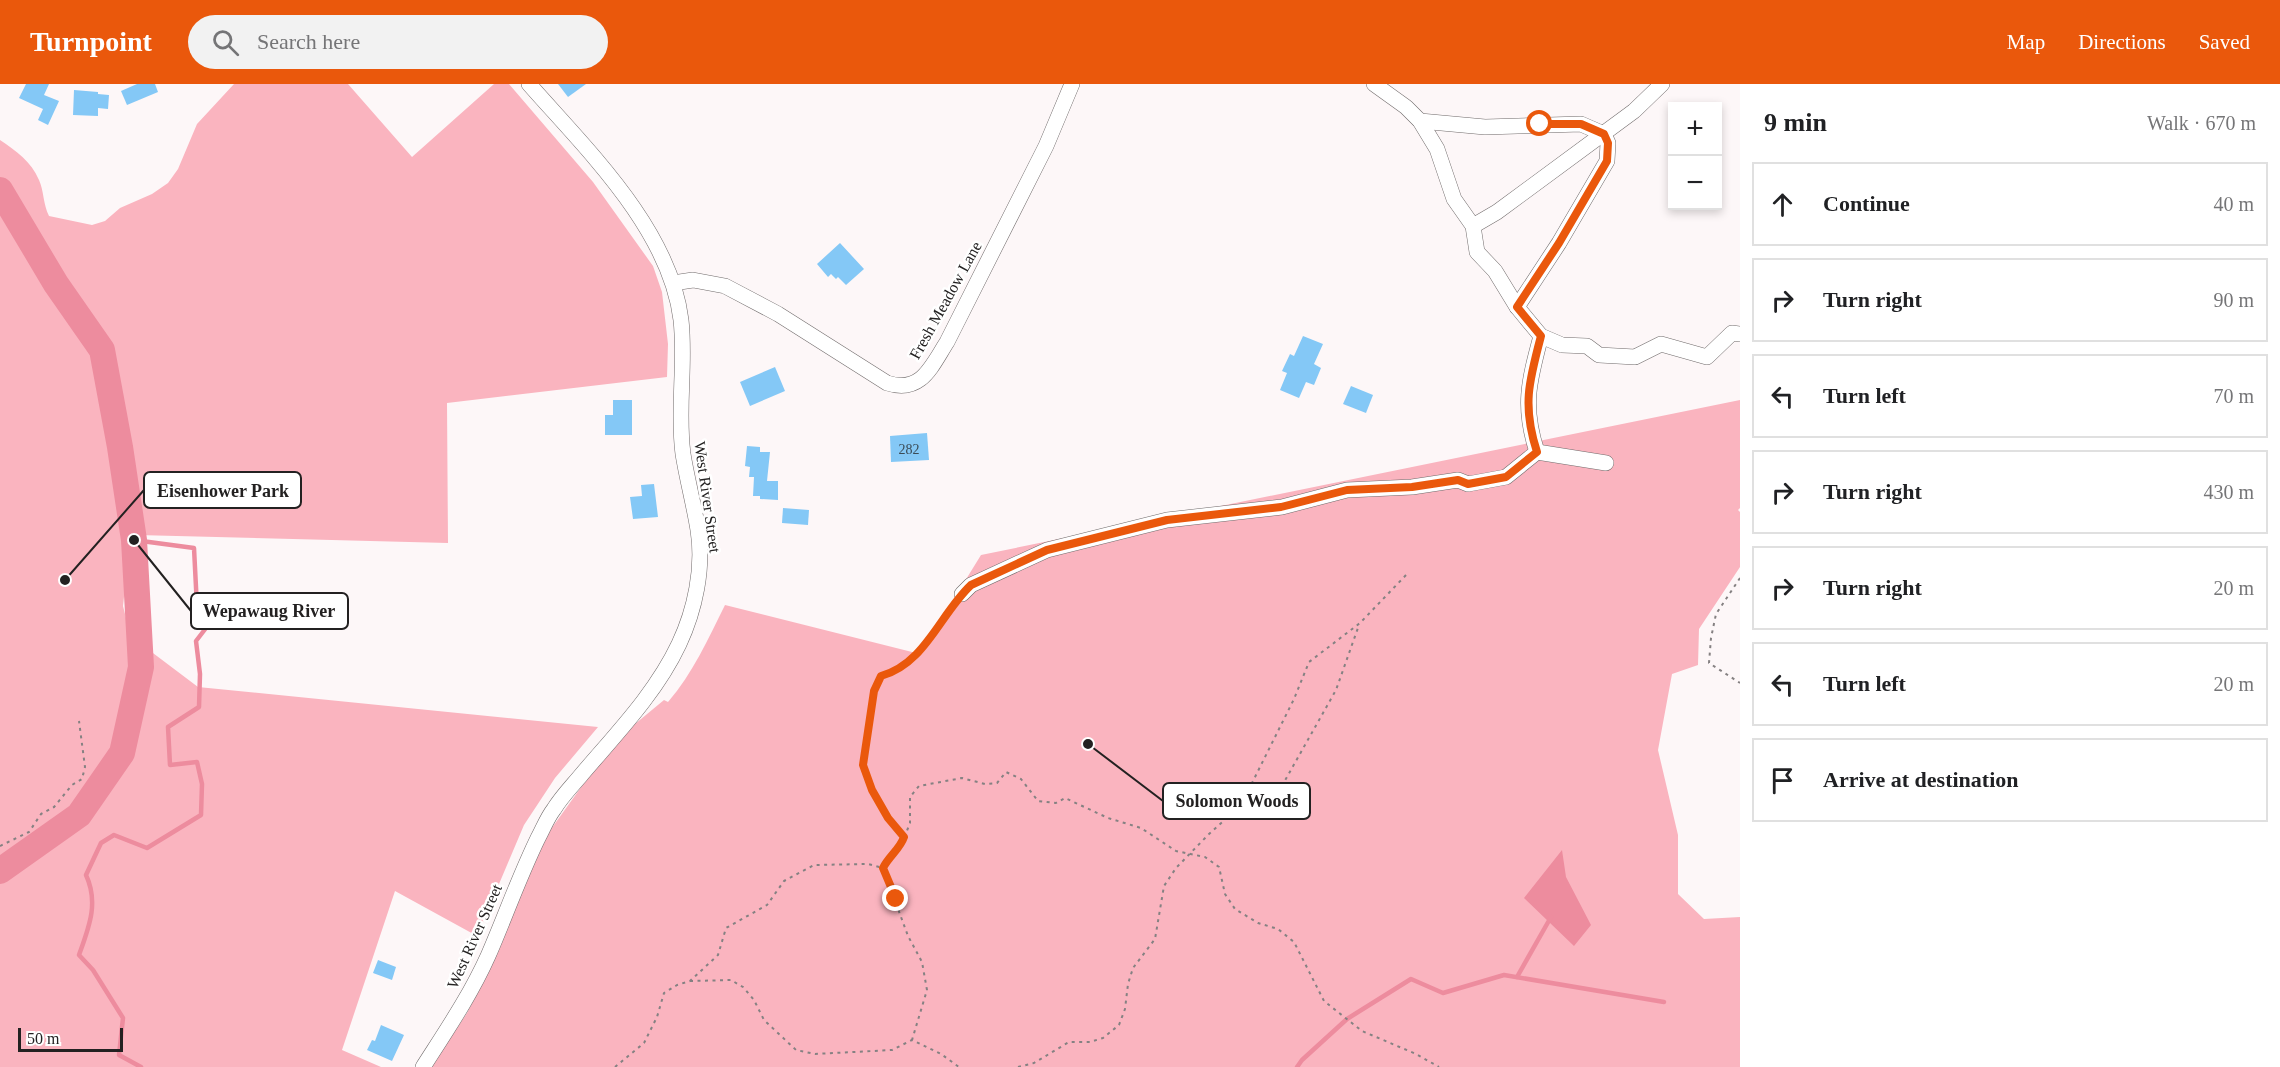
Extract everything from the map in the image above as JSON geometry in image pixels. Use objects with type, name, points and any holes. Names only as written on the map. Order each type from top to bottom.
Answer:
[{"type":"street","name":"West River Street","points":[[423,1067],[461,1008],[488,957],[519,875],[553,809],[628,719],[661,675],[679,644],[694,602],[699,576],[700,547],[682,445],[683,339],[673,283],[663,259],[642,222],[604,170],[528,84]]},
{"type":"street","name":"Fresh Meadow Lane","points":[[673,283],[693,280],[725,286],[769,309],[887,383],[897,386],[914,384],[929,369],[947,342],[1046,146],[1072,84]]},
{"type":"street","points":[[1374,84],[1406,106],[1420,121],[1437,148],[1454,199],[1473,226],[1477,252],[1495,271],[1517,307],[1541,336],[1562,345],[1587,346],[1599,355],[1635,357],[1661,344],[1707,357],[1732,333],[1740,334]]},
{"type":"street","points":[[1473,226],[1497,212],[1604,134],[1634,111],[1662,84]]},
{"type":"street","points":[[1420,121],[1485,127],[1581,124],[1604,134],[1608,143],[1607,161],[1559,243],[1517,307]]},
{"type":"street","points":[[1537,452],[1528,418],[1528,394],[1541,336]]},
{"type":"street","points":[[962,594],[978,582],[1047,550],[1167,520],[1281,507],[1347,490],[1412,487],[1458,480],[1468,484],[1506,477],[1537,452],[1606,463]]},
{"type":"path","points":[[1018,1067],[1034,1063],[1069,1042],[1090,1042],[1103,1038],[1119,1025],[1125,1009],[1128,984],[1133,968],[1155,939],[1164,886],[1189,855],[1241,805],[1294,699],[1309,662],[1360,623],[1407,574]]},
{"type":"path","points":[[1740,578],[1716,614],[1709,663],[1740,683]]},
{"type":"path","points":[[904,837],[888,818],[872,790],[863,765],[874,691],[881,676],[894,673],[906,665],[937,631],[962,594]]},
{"type":"path","points":[[1241,805],[1268,796],[1283,783],[1336,690],[1360,623]]},
{"type":"path","points":[[0,846],[29,832],[41,814],[54,807],[72,786],[82,779],[85,767],[79,721]]},
{"type":"path","points":[[615,1067],[644,1043],[657,1017],[664,993],[677,985],[690,981],[731,980],[743,987],[754,1000],[764,1020],[796,1050],[815,1054],[892,1050],[912,1040],[927,990],[922,962],[908,936],[883,868],[888,858],[901,846],[910,823],[910,797],[920,786],[962,778],[985,784],[997,783],[1006,772],[1021,779],[1038,801],[1056,803],[1065,798],[1108,818],[1141,828],[1176,851],[1205,857],[1218,867],[1223,879],[1225,894],[1234,909],[1258,923],[1278,929],[1294,942],[1324,1001],[1362,1031],[1416,1054],[1439,1067]]},
{"type":"path","points":[[690,981],[718,955],[726,928],[767,905],[784,880],[814,865],[868,864],[883,868]]},
{"type":"path","points":[[912,1040],[941,1054],[959,1067]]},
{"type":"shaded area","points":[[234,84],[348,84],[412,157],[494,84],[509,84],[593,182],[653,266],[662,292],[668,344],[667,377],[447,403],[448,543],[137,535],[138,560],[124,597],[123,606],[127,622],[137,641],[198,687],[598,727],[555,778],[524,825],[477,936],[395,891],[342,1050],[381,1067],[0,1067],[0,140],[22,157],[36,173],[49,216],[92,225],[105,221],[120,208],[152,194],[168,183],[178,169],[197,124]]},
{"type":"shaded area","points":[[1740,400],[1740,508],[1738,510],[1740,512],[1740,567],[1699,629],[1698,665],[1672,674],[1658,750],[1678,835],[1678,894],[1704,919],[1740,917],[1740,1067],[431,1067],[467,1013],[492,963],[546,836],[587,779],[635,724],[664,700],[668,702],[677,691],[700,655],[725,605],[920,654],[981,555]]},
{"type":"shaded area","points":[[1562,850],[1566,877],[1591,925],[1574,946],[1524,898]]},
{"type":"building","points":[[26,84],[49,84],[44,95],[59,101],[48,125],[38,120],[43,109],[19,98]]},
{"type":"building","points":[[137,84],[155,84],[158,92],[127,105],[121,91]]},
{"type":"building","points":[[558,84],[586,84],[568,97]]},
{"type":"building","points":[[74,90],[109,95],[108,109],[98,108],[98,116],[73,115]]},
{"type":"building","points":[[840,243],[864,269],[846,285],[838,277],[836,279],[831,274],[828,277],[817,264]]},
{"type":"building","points":[[1303,336],[1323,344],[1314,364],[1321,368],[1314,385],[1306,382],[1299,398],[1280,390],[1287,373],[1282,371],[1290,354],[1294,356]]},
{"type":"building","points":[[775,367],[785,391],[750,406],[740,382]]},
{"type":"building","points":[[1351,386],[1373,395],[1366,413],[1343,404]]},
{"type":"building","points":[[613,400],[632,400],[632,435],[605,435],[605,415],[613,415]]},
{"type":"building","points":[[927,433],[929,460],[891,462],[890,436]]},
{"type":"building","points":[[747,446],[760,447],[760,452],[770,452],[767,481],[778,481],[778,500],[760,499],[760,496],[753,496],[754,477],[749,477],[750,467],[745,466]]},
{"type":"building","points":[[654,484],[658,517],[633,519],[630,497],[642,496],[641,485]]},
{"type":"building","points":[[783,508],[809,510],[808,525],[782,523]]},
{"type":"building","points":[[378,960],[396,967],[392,980],[373,973]]},
{"type":"building","points":[[381,1025],[404,1035],[392,1061],[367,1050],[372,1040],[375,1041]]},
{"type":"waterway","points":[[0,190],[56,284],[102,350],[134,540],[141,667],[122,753],[79,815],[0,871]]},
{"type":"waterway","points":[[134,540],[194,548],[197,607],[206,628],[196,641],[200,674],[199,707],[168,727],[170,765],[197,762],[202,784],[201,815],[147,848],[114,835],[101,843],[86,875],[90,885],[92,905],[89,925],[79,955],[93,970],[123,1018],[119,1055],[141,1067]]},
{"type":"waterway","points":[[1517,977],[1551,917]]},
{"type":"waterway","points":[[1297,1067],[1347,1019],[1411,979],[1443,993],[1504,975],[1664,1002]]},
{"type":"place","name":"Wepawaug River","points":[[134,540]]},
{"type":"place","name":"Eisenhower Park","points":[[65,580]]},
{"type":"place","name":"Solomon Woods","points":[[1088,744]]},
{"type":"route","points":[[896,899],[883,868],[888,858],[901,846],[904,837],[888,818],[872,790],[863,765],[874,691],[881,676],[894,673],[906,665],[937,631],[962,594],[971,585],[1047,550],[1167,520],[1281,507],[1347,490],[1412,487],[1458,480],[1468,484],[1506,477],[1537,452],[1528,418],[1528,394],[1541,336],[1517,307],[1593,188],[1607,161],[1608,143],[1604,134],[1581,124],[1540,124]]}]
